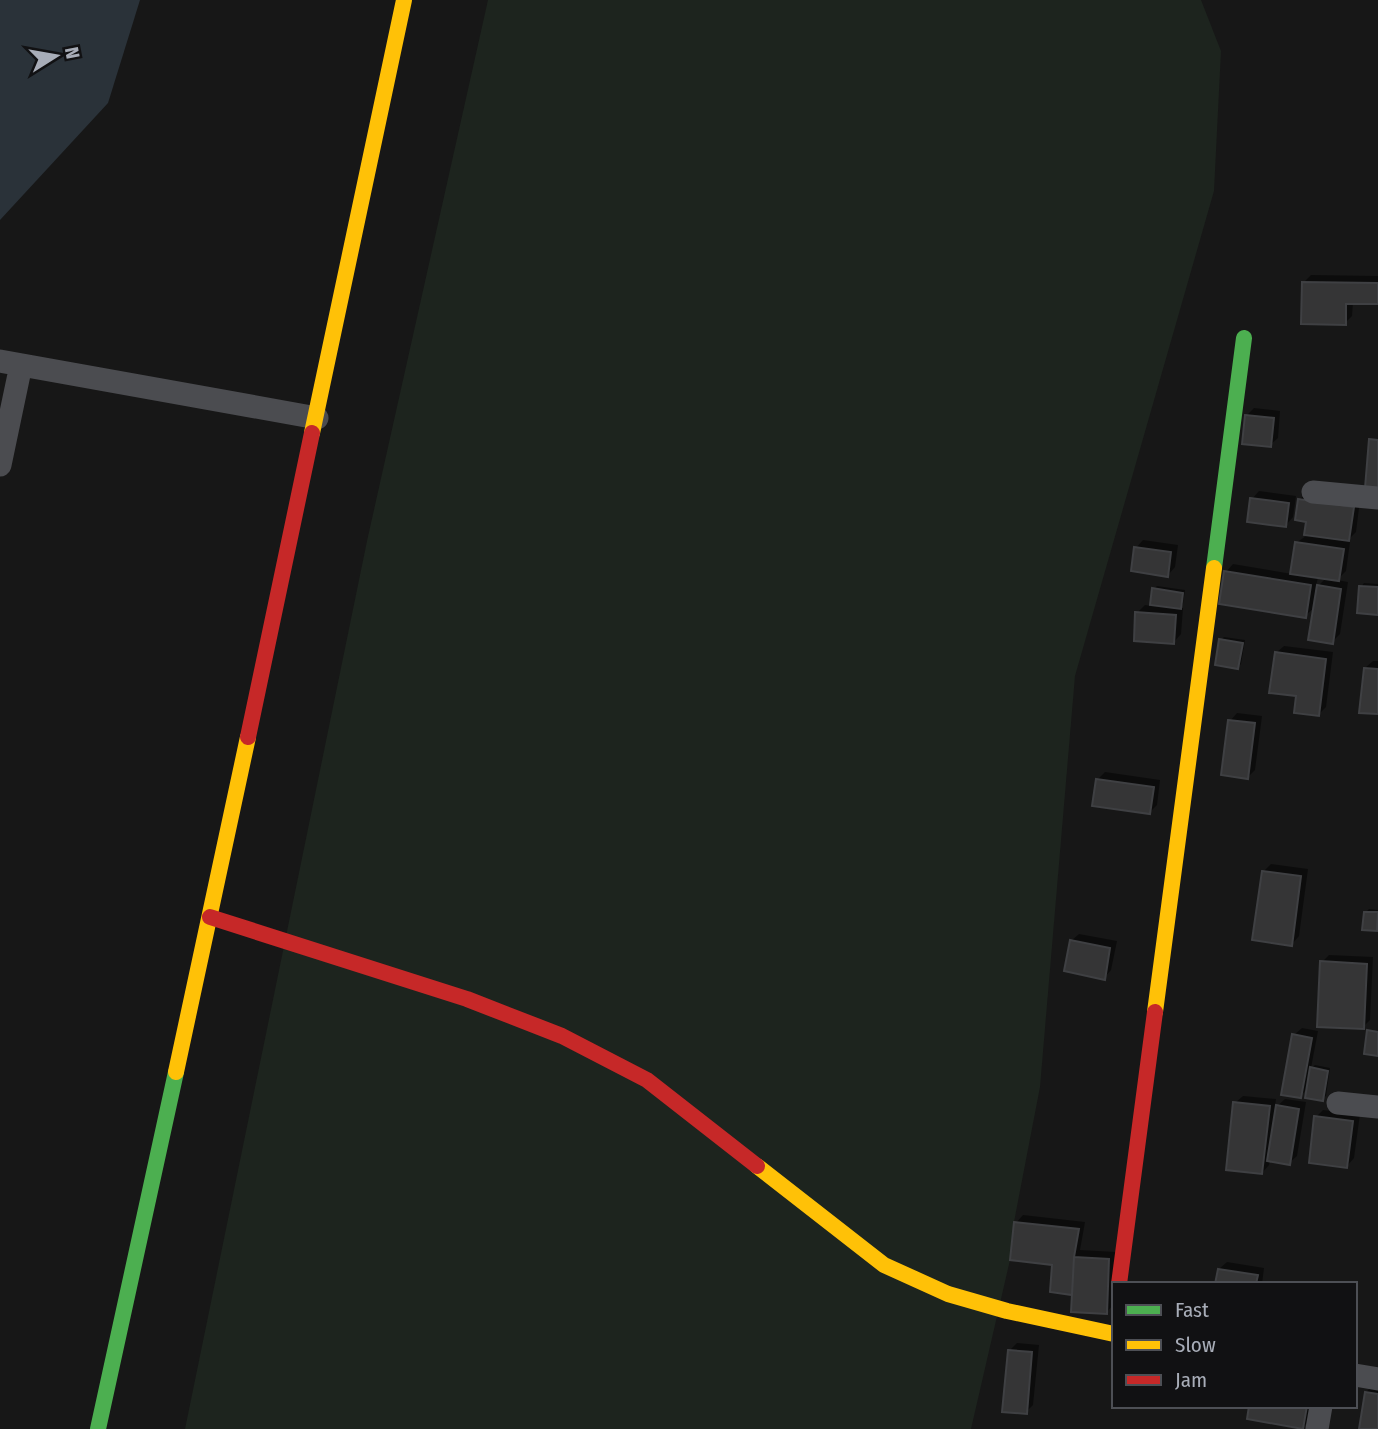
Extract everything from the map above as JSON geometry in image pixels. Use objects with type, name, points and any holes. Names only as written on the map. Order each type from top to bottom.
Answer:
[{"type":"street","points":[[98,1429],[317,418],[404,0]]},
{"type":"street","points":[[1119,1282],[1244,338]]},
{"type":"street","points":[[0,465],[11,363],[317,418]]},
{"type":"street","points":[[1313,492],[1378,498]]},
{"type":"street","points":[[210,916],[467,999],[562,1036],[647,1080],[884,1265],[948,1294],[1007,1311],[1112,1332]]},
{"type":"street","points":[[1338,1103],[1378,1107]]},
{"type":"street","points":[[1357,1375],[1378,1379]]},
{"type":"street","points":[[1317,1429],[1321,1408]]},
{"type":"shaded area","points":[[0,0],[140,0],[108,103],[0,220]]},
{"type":"shaded area","points":[[488,0],[1201,0],[1221,51],[1214,191],[1075,676],[1040,1087],[1014,1222],[1010,1260],[971,1429],[185,1429],[367,541]]},
{"type":"building","points":[[1302,282],[1378,283],[1378,304],[1346,304],[1346,325],[1301,324]]},
{"type":"building","points":[[1245,415],[1274,418],[1271,447],[1242,444]]},
{"type":"building","points":[[1369,439],[1378,440],[1378,489],[1365,488]]},
{"type":"building","points":[[1250,498],[1289,503],[1286,527],[1247,522]]},
{"type":"building","points":[[1298,499],[1354,507],[1349,541],[1304,535],[1306,522],[1295,520]]},
{"type":"building","points":[[1295,542],[1344,549],[1339,581],[1290,574]]},
{"type":"building","points":[[1134,547],[1171,552],[1168,577],[1131,571]]},
{"type":"building","points":[[1224,571],[1311,585],[1306,618],[1219,604]]},
{"type":"building","points":[[1317,585],[1341,589],[1333,644],[1308,640]]},
{"type":"building","points":[[1359,586],[1378,587],[1378,615],[1357,613]]},
{"type":"building","points":[[1152,588],[1183,593],[1181,609],[1150,605]]},
{"type":"building","points":[[1135,612],[1176,615],[1174,644],[1134,641]]},
{"type":"building","points":[[1219,639],[1243,643],[1238,669],[1215,665]]},
{"type":"building","points":[[1275,652],[1326,659],[1319,716],[1294,713],[1296,696],[1269,693]]},
{"type":"building","points":[[1364,668],[1378,669],[1378,714],[1359,713]]},
{"type":"building","points":[[1228,720],[1255,723],[1248,779],[1221,775]]},
{"type":"building","points":[[1096,779],[1154,787],[1150,814],[1092,806]]},
{"type":"building","points":[[1262,871],[1301,876],[1292,946],[1252,940]]},
{"type":"building","points":[[1364,912],[1378,912],[1377,931],[1362,930]]},
{"type":"building","points":[[1070,940],[1110,948],[1105,980],[1064,971]]},
{"type":"building","points":[[1320,961],[1367,964],[1364,1029],[1317,1027]]},
{"type":"building","points":[[1367,1030],[1378,1032],[1378,1056],[1364,1054]]},
{"type":"building","points":[[1292,1034],[1312,1038],[1301,1098],[1281,1095]]},
{"type":"building","points":[[1310,1067],[1328,1071],[1323,1101],[1305,1098]]},
{"type":"building","points":[[1233,1102],[1270,1106],[1262,1174],[1226,1170]]},
{"type":"building","points":[[1276,1105],[1299,1109],[1290,1165],[1267,1161]]},
{"type":"building","points":[[1314,1116],[1353,1121],[1347,1168],[1309,1163]]},
{"type":"building","points":[[1014,1222],[1079,1229],[1072,1295],[1050,1292],[1052,1265],[1010,1260]]},
{"type":"building","points":[[1074,1257],[1109,1259],[1107,1314],[1071,1312]]},
{"type":"building","points":[[1218,1269],[1258,1275],[1256,1282],[1215,1282]]},
{"type":"building","points":[[1008,1350],[1032,1352],[1027,1414],[1002,1412]]},
{"type":"building","points":[[1365,1392],[1378,1394],[1378,1429],[1359,1429]]},
{"type":"building","points":[[1249,1408],[1307,1408],[1303,1429],[1247,1419]]},
{"type":"traffic: fast","points":[[1214,568],[1244,338]]},
{"type":"traffic: fast","points":[[98,1429],[176,1072]]},
{"type":"traffic: slow","points":[[312,433],[404,0]]},
{"type":"traffic: slow","points":[[1155,1012],[1214,568]]},
{"type":"traffic: slow","points":[[176,1072],[248,737]]},
{"type":"traffic: slow","points":[[757,1166],[884,1265],[948,1294],[1007,1311],[1112,1334]]},
{"type":"traffic: jam","points":[[248,737],[312,433]]},
{"type":"traffic: jam","points":[[210,917],[467,999],[562,1036],[647,1080],[757,1166]]},
{"type":"traffic: jam","points":[[1119,1282],[1155,1012]]}]
